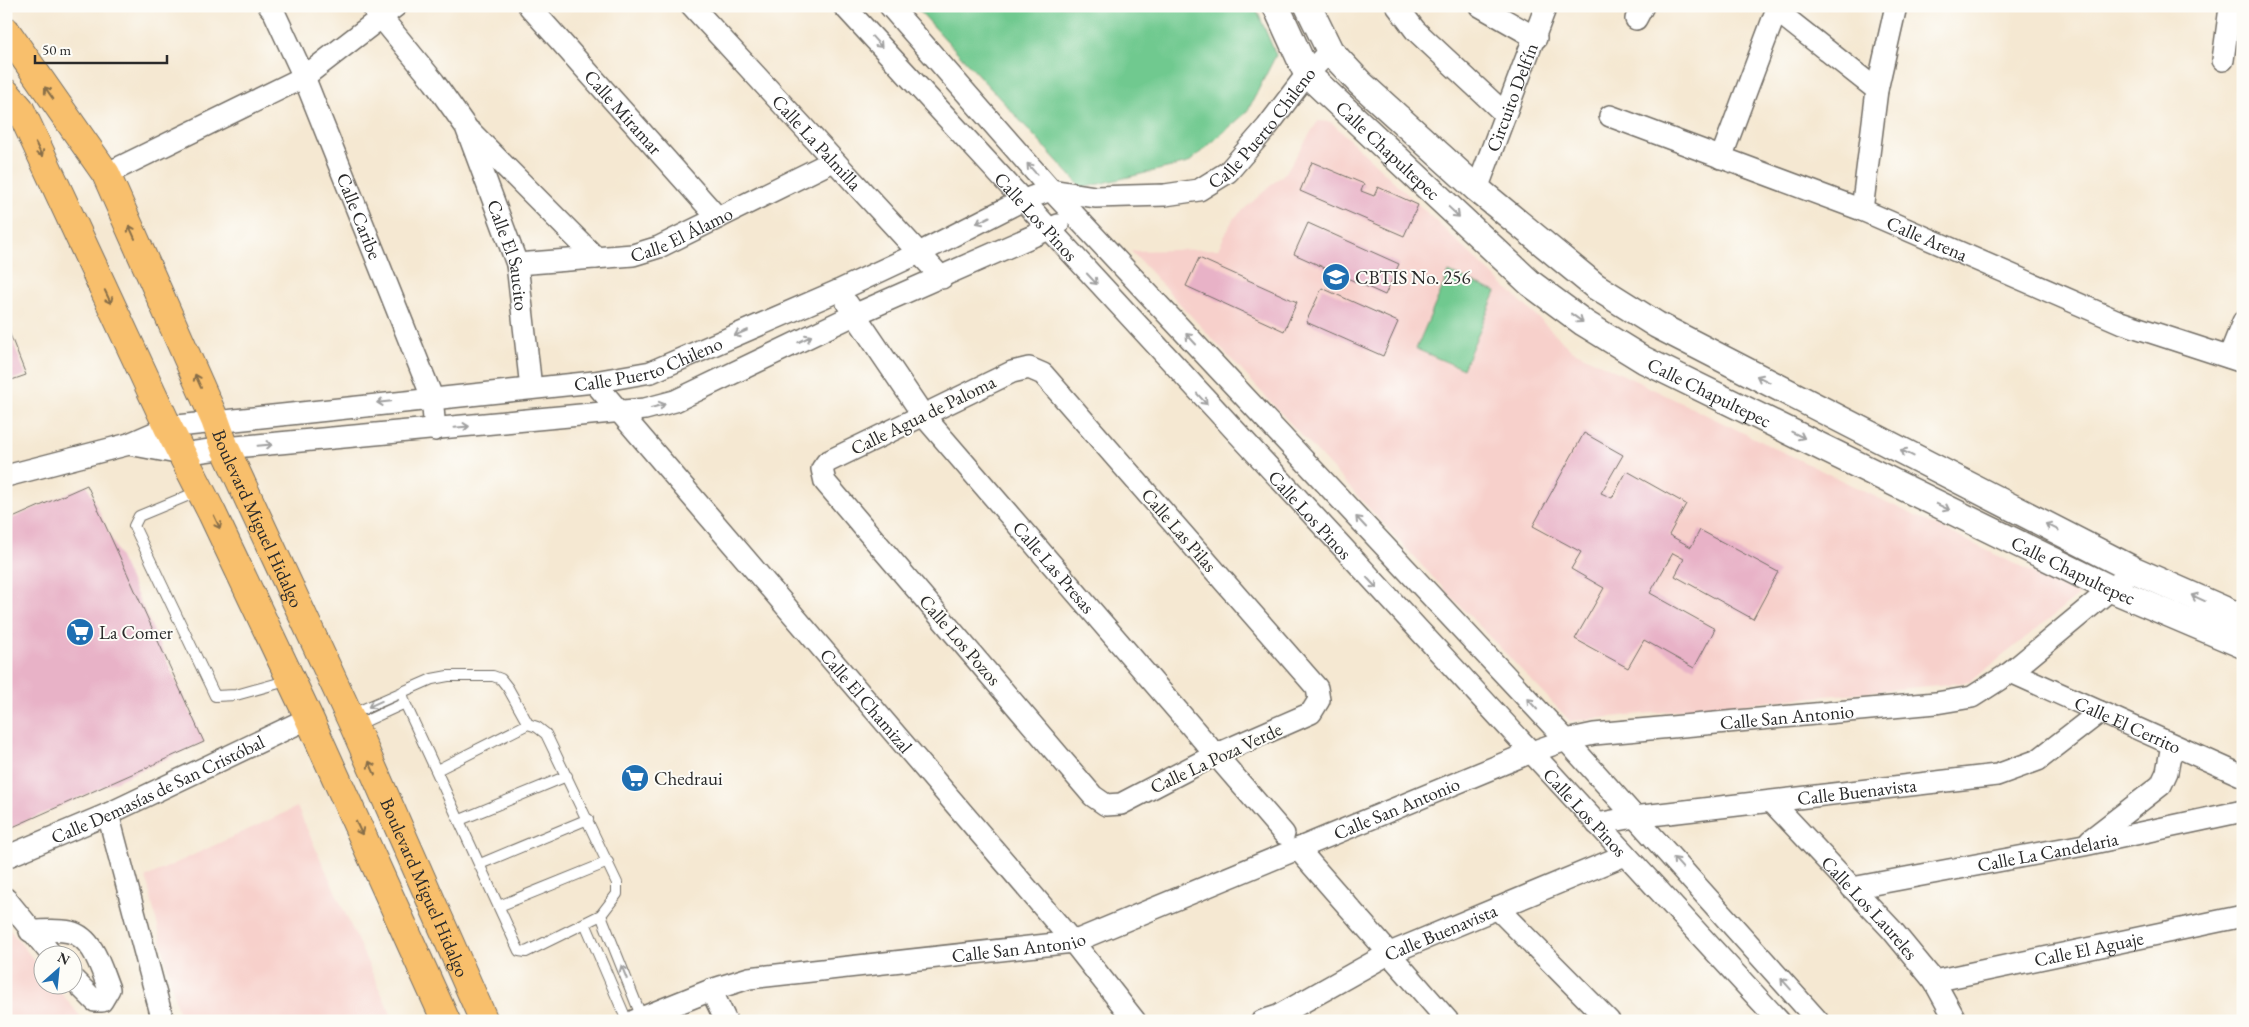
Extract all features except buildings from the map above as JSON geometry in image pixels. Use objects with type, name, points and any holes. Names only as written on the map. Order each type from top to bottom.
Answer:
[{"type":"main road","name":"Boulevard Miguel Hidalgo","points":[[6,30],[106,174],[216,420],[225,448],[351,721],[484,1021]]},
{"type":"main road","name":"Boulevard Miguel Hidalgo","points":[[6,93],[20,110],[168,426],[291,680],[446,1021]]},
{"type":"main road","points":[[383,881],[416,866]]},
{"type":"street","name":"Calle Caribe","points":[[269,6],[274,12],[304,77],[432,397],[435,430]]},
{"type":"street","name":"Calle Miramar","points":[[529,6],[718,218]]},
{"type":"street","name":"Calle La Palmilla","points":[[692,6],[942,278]]},
{"type":"street","name":"Calle Los Pinos","points":[[844,6],[1047,230],[1779,1021]]},
{"type":"street","name":"Calle Los Pinos","points":[[890,6],[1051,190],[1566,740],[1634,817],[1676,860],[1818,1021]]},
{"type":"street","name":"Calle Chapultepec","points":[[1276,6],[1306,74],[1530,283],[1584,323],[1644,360],[2111,589],[2243,645]]},
{"type":"street","name":"Calle Chapultepec","points":[[1308,6],[1330,51],[1360,83],[1477,189],[1595,286],[1657,325],[2134,570],[2243,618]]},
{"type":"street","points":[[1397,6],[1415,30],[1505,114]]},
{"type":"street","points":[[1480,6],[1536,38]]},
{"type":"street","name":"Circuito Delfín","points":[[1477,189],[1536,38],[1546,6]]},
{"type":"street","points":[[1862,210],[1877,90],[1896,6]]},
{"type":"street","points":[[2223,60],[2232,6]]},
{"type":"street","points":[[1721,158],[1778,8],[1877,90]]},
{"type":"street","points":[[106,174],[304,77],[384,10]]},
{"type":"street","name":"Calle El Saucito","points":[[384,10],[466,127],[596,258]]},
{"type":"street","name":"Calle Puerto Chileno","points":[[6,476],[129,444],[168,426],[432,397],[594,382],[652,372],[840,290],[919,253],[1021,201],[1051,190],[1095,197],[1165,196],[1199,190],[1228,172],[1267,127],[1306,74],[1330,51]]},
{"type":"street","name":"Calle Arena","points":[[1610,116],[1862,210],[2120,322],[2236,360]]},
{"type":"street","name":"Calle El Saucito","points":[[466,127],[517,264],[531,388]]},
{"type":"street","name":"Calle El Álamo","points":[[517,264],[633,255],[659,247],[833,161]]},
{"type":"street","name":"Calle Puerto Chileno","points":[[129,444],[182,454],[225,448],[645,410],[675,401],[854,315],[1077,218],[1095,197]]},
{"type":"street","name":"Calle Las Presas","points":[[840,290],[854,315],[922,415],[1215,756],[1448,1021]]},
{"type":"street","points":[[2236,360],[2243,322]]},
{"type":"street","name":"Calle Agua de Paloma","points":[[822,469],[827,462],[922,415],[1012,372],[1029,368]]},
{"type":"street","name":"Calle Las Pilas","points":[[1029,368],[1043,374],[1226,583],[1317,688],[1319,700]]},
{"type":"street","name":"Calle El Chamizal","points":[[594,382],[1073,942],[1134,1020]]},
{"type":"street","name":"Calle Los Pozos","points":[[822,469],[825,482],[1093,796],[1106,805]]},
{"type":"street","name":"Calle San Antonio","points":[[634,1020],[711,990],[749,978],[1073,942],[1291,842],[1566,740],[1607,732],[1936,703],[1972,697],[2011,672],[2134,570]]},
{"type":"street","name":"Calle El Cerrito","points":[[2011,672],[2243,776]]},
{"type":"street","name":"Calle La Poza Verde","points":[[1106,805],[1121,804],[1215,756],[1311,713],[1319,700]]},
{"type":"street","name":"Calle Buenavista","points":[[1597,824],[1634,817],[1997,775],[2038,760],[2100,712]]},
{"type":"street","name":"Calle Demasías de San Cristóbal","points":[[6,857],[108,814],[309,718]]},
{"type":"street","points":[[2084,845],[2161,785],[2167,772],[2172,745]]},
{"type":"street","name":"Calle Los Laureles","points":[[1772,802],[1892,930],[1934,981],[1956,1021]]},
{"type":"street","name":"Calle La Candelaria","points":[[1852,888],[2084,845],[2243,812]]},
{"type":"street","points":[[108,814],[163,1021]]},
{"type":"street","name":"Calle Buenavista","points":[[1274,1019],[1390,953],[1625,855]]},
{"type":"street","points":[[6,899],[42,944]]},
{"type":"street","points":[[1498,908],[1609,1021]]},
{"type":"street","name":"Calle El Aguaje","points":[[1934,981],[2243,916]]},
{"type":"street","points":[[30,930],[70,932],[79,936],[94,952],[109,989],[102,1001],[95,1001],[82,988]]},
{"type":"street","points":[[711,990],[726,1021]]},
{"type":"lane","points":[[200,490],[139,516],[134,526],[215,696],[236,696],[291,680]]},
{"type":"lane","points":[[351,721],[402,692],[432,680],[448,676],[492,676],[501,679],[528,724],[537,727],[546,734],[617,883],[618,894],[601,915],[526,952],[519,951],[405,703],[402,692]]},
{"type":"lane","points":[[351,721],[405,703]]},
{"type":"lane","points":[[437,770],[528,724]]},
{"type":"lane","points":[[460,820],[567,776]]},
{"type":"lane","points":[[480,864],[588,819]]},
{"type":"lane","points":[[499,906],[608,862]]},
{"type":"lane","points":[[601,915],[634,1020]]},
{"type":"lane","points":[[586,922],[634,1020]]},
{"type":"shaded area","points":[[1318,121],[1331,122],[1572,350],[2079,595],[1970,682],[1570,721],[1426,570],[1131,251],[1218,249],[1233,219],[1286,172]]},
{"type":"shaded area","points":[[297,807],[394,1021],[180,1021],[146,877]]},
{"type":"shaded area","points":[[6,925],[32,958],[32,994],[62,994],[84,1021],[6,1021]]},
{"type":"green space","points":[[915,6],[1255,6],[1276,55],[1247,112],[1188,163],[1082,188]]},
{"type":"green space","points":[[1449,272],[1496,292],[1463,369],[1416,349]]},
{"type":"place","name":"CBTIS No. 256","points":[[1336,277]]},
{"type":"place","name":"La Comer","points":[[80,632]]},
{"type":"place","name":"Chedraui","points":[[635,778]]}]
